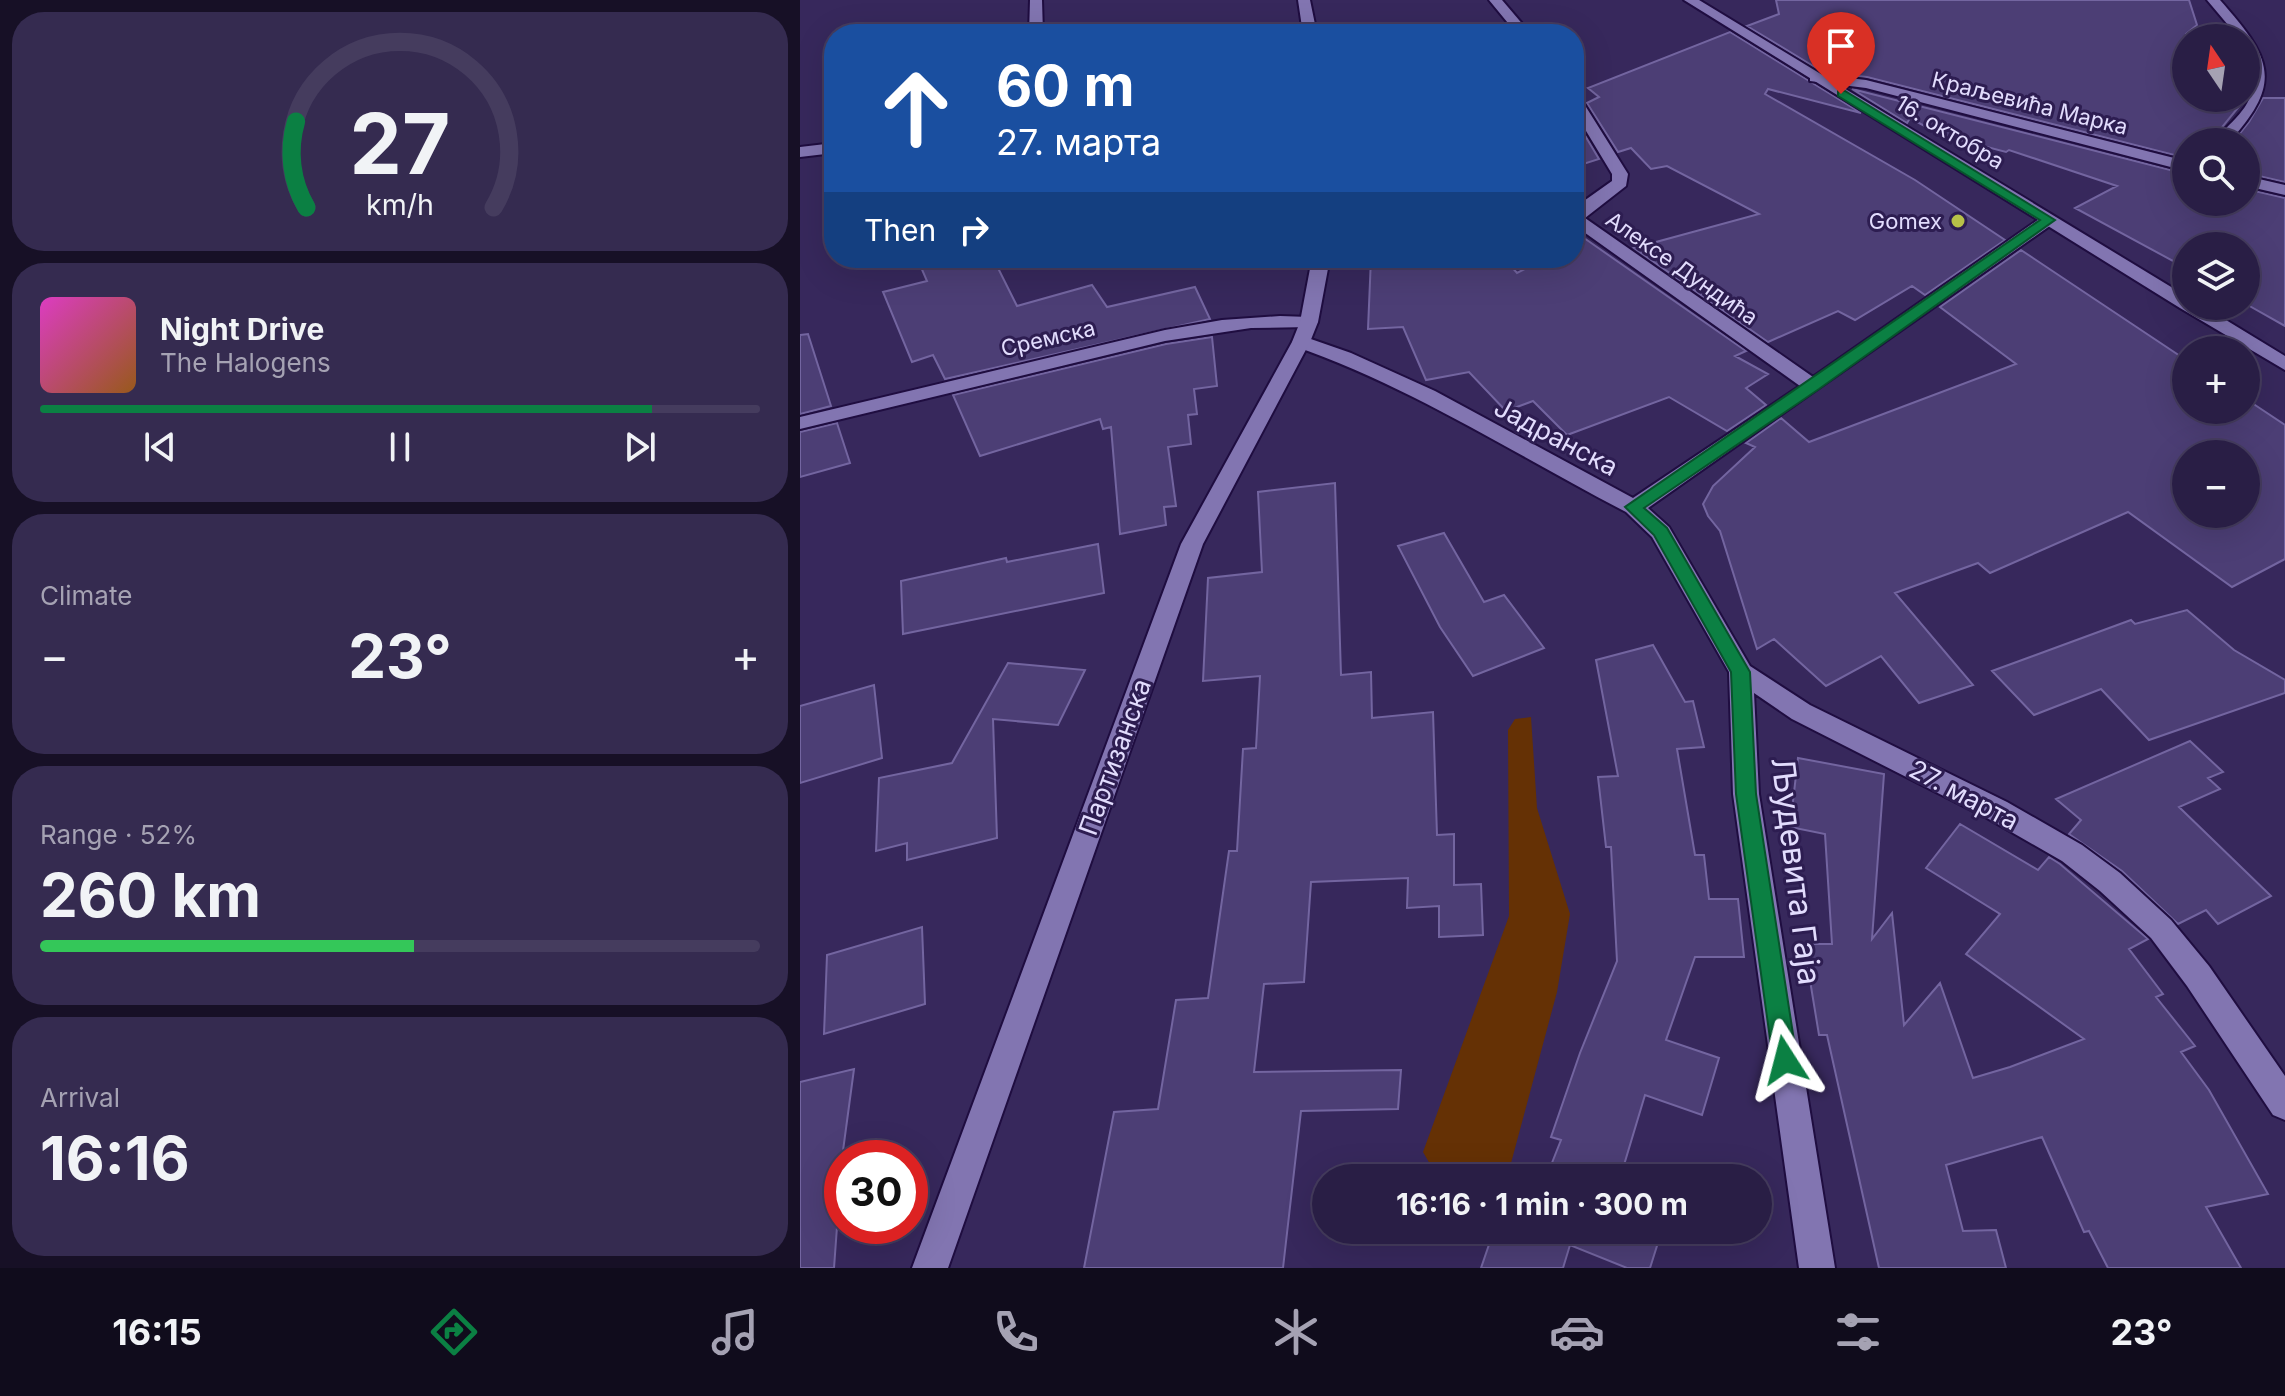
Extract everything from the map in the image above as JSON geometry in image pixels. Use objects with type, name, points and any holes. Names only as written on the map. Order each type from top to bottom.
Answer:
[{"type":"street","points":[[1036,0],[1036,24]]},
{"type":"street","points":[[1304,0],[1308,24]]},
{"type":"street","points":[[1495,0],[1515,24]]},
{"type":"street","name":"16. октобра","points":[[1690,0],[2172,295]]},
{"type":"street","points":[[2213,0],[2234,24]]},
{"type":"street","points":[[2260,67],[2260,92]]},
{"type":"street","name":"Краљевића Марка","points":[[1815,78],[1866,84],[2172,162]]},
{"type":"street","points":[[2234,128],[2249,112]]},
{"type":"street","name":"Алексе Дундића","points":[[1584,115],[1620,174],[1620,183],[1584,208]]},
{"type":"street","points":[[800,152],[824,149]]},
{"type":"street","points":[[2260,184],[2285,190]]},
{"type":"street","name":"Јадранска","points":[[1305,332],[1387,373],[1569,476],[1634,507],[1813,386],[2048,220]]},
{"type":"street","name":"Алексе Дундића","points":[[1584,225],[1813,386]]},
{"type":"street","name":"Партизанска","points":[[930,1268],[1192,544],[1305,332],[1319,268]]},
{"type":"street","name":"Сремска","points":[[800,423],[897,396],[1172,335],[1274,320],[1305,332]]},
{"type":"street","name":"16. октобра","points":[[2213,320],[2285,364]]},
{"type":"street","name":"27. марта","points":[[1634,507],[1661,532],[1741,672],[1801,712],[1997,810],[2072,853],[2110,882],[2161,929],[2198,976],[2285,1104]]},
{"type":"street","name":"Људевита Гаја","points":[[1741,672],[1746,794],[1817,1268]]},
{"type":"shaded area","points":[[1531,717],[1537,808],[1570,914],[1557,992],[1511,1164],[1430,1164],[1423,1152],[1509,916],[1508,730],[1515,719]]},
{"type":"building","points":[[1776,0],[2189,0],[2197,24],[2172,24],[2172,112],[2235,112],[2221,128],[2172,128],[2172,154],[1867,77],[1823,72],[1747,26],[1779,14]]},
{"type":"building","points":[[1730,32],[1861,113],[1768,89],[1765,94],[1915,180],[2005,240],[1925,295],[1912,286],[1855,320],[1838,311],[1768,342],[1634,248],[1759,214],[1667,166],[1651,169],[1631,148],[1618,152],[1587,103],[1599,97],[1588,88]]},
{"type":"building","points":[[1852,89],[2172,170],[2172,216],[2260,216],[2260,192],[2285,198],[2285,326],[2260,312],[2260,232],[2172,232],[2172,260],[2075,208],[2117,186],[2009,150],[2006,152],[1941,135],[1910,118],[1907,123]]},
{"type":"building","points":[[2263,98],[2285,98],[2285,182],[2260,176],[2260,128],[2244,128],[2255,112],[2260,112]]},
{"type":"building","points":[[1584,134],[1599,159],[1584,164]]},
{"type":"building","points":[[1584,238],[1746,351],[1735,356],[1768,374],[1746,388],[1766,405],[1727,431],[1669,397],[1567,435],[1533,401],[1506,411],[1469,372],[1426,380],[1403,327],[1368,329],[1371,268],[1513,268],[1517,273],[1527,268],[1584,268]]},
{"type":"building","points":[[2021,250],[2172,351],[2172,424],[2260,424],[2260,408],[2285,425],[2285,559],[2232,587],[2128,512],[1990,573],[1978,563],[1895,593],[1973,685],[1919,703],[1881,656],[1826,686],[1774,639],[1757,649],[1720,531],[1703,504],[1713,486],[1755,447],[1746,443],[1781,418],[1809,442],[2016,364],[1940,307]]},
{"type":"building","points":[[921,268],[998,268],[1017,306],[1092,285],[1107,307],[1195,287],[1210,319],[945,379],[933,355],[912,362],[883,292],[927,281]]},
{"type":"building","points":[[808,334],[831,406],[800,414],[800,335]]},
{"type":"building","points":[[1212,337],[1217,386],[1194,389],[1197,414],[1188,415],[1191,444],[1168,447],[1176,506],[1164,507],[1166,525],[1120,534],[1111,427],[1103,429],[1100,419],[980,456],[953,395],[1166,344]]},
{"type":"building","points":[[837,423],[850,463],[800,477],[800,432]]},
{"type":"building","points":[[1335,483],[1341,675],[1371,672],[1372,718],[1433,712],[1437,835],[1454,834],[1454,885],[1481,884],[1483,935],[1439,937],[1439,906],[1407,908],[1408,878],[1311,882],[1304,982],[1264,984],[1254,1072],[1401,1070],[1398,1109],[1301,1111],[1283,1268],[1084,1268],[1114,1112],[1158,1109],[1176,1000],[1208,998],[1229,851],[1237,851],[1243,749],[1256,748],[1260,676],[1203,681],[1208,578],[1262,572],[1258,492]]},
{"type":"building","points":[[1444,533],[1484,602],[1504,595],[1544,648],[1473,676],[1440,627],[1398,546]]},
{"type":"building","points":[[1098,544],[1104,593],[903,634],[901,581],[1006,558],[1007,562]]},
{"type":"building","points":[[2187,610],[2234,650],[2285,680],[2285,693],[2149,740],[2101,689],[2034,715],[1992,671],[2131,620],[2135,624]]},
{"type":"building","points":[[1653,645],[1685,702],[1693,701],[1704,747],[1677,749],[1695,855],[1704,855],[1709,899],[1738,899],[1744,957],[1695,957],[1666,1040],[1719,1058],[1702,1115],[1645,1095],[1624,1164],[1552,1164],[1561,1140],[1551,1137],[1617,961],[1611,847],[1606,847],[1598,777],[1618,776],[1596,660]]},
{"type":"building","points":[[1008,663],[1085,670],[1058,725],[993,719],[997,838],[907,860],[907,843],[876,851],[879,778],[952,763]]},
{"type":"building","points":[[874,685],[882,758],[800,783],[800,706]]},
{"type":"building","points":[[2190,741],[2223,772],[2208,778],[2220,789],[2179,807],[2271,896],[2218,924],[2206,910],[2178,924],[2122,871],[2069,834],[2081,820],[2056,799]]},
{"type":"building","points":[[1798,758],[1884,774],[1872,939],[1892,913],[1904,1025],[1940,983],[1973,1078],[2084,1039],[1966,954],[2000,914],[1926,868],[1960,824],[2038,870],[2049,857],[2148,939],[2129,949],[2163,994],[2156,997],[2195,1046],[2181,1052],[2209,1090],[2268,1194],[2206,1207],[2241,1268],[2108,1268],[2089,1231],[2084,1232],[2042,1137],[1946,1165],[1963,1231],[1996,1230],[2006,1268],[1879,1268],[1827,1035],[1819,1035],[1804,944],[1832,944],[1825,834],[1790,827]]},
{"type":"building","points":[[922,927],[925,1004],[824,1034],[827,955]]},
{"type":"building","points":[[854,1069],[844,1140],[824,1140],[824,1244],[836,1244],[834,1268],[800,1268],[800,1082]]},
{"type":"building","points":[[1489,1244],[1658,1244],[1650,1268],[1627,1268],[1570,1245],[1563,1268],[1481,1268]]},
{"type":"place","name":"Gomex","points":[[1958,221]]},
{"type":"route","points":[[1785,1060],[1746,794],[1741,672],[1661,532],[1634,507],[1813,386],[2048,220],[1841,94]]}]
